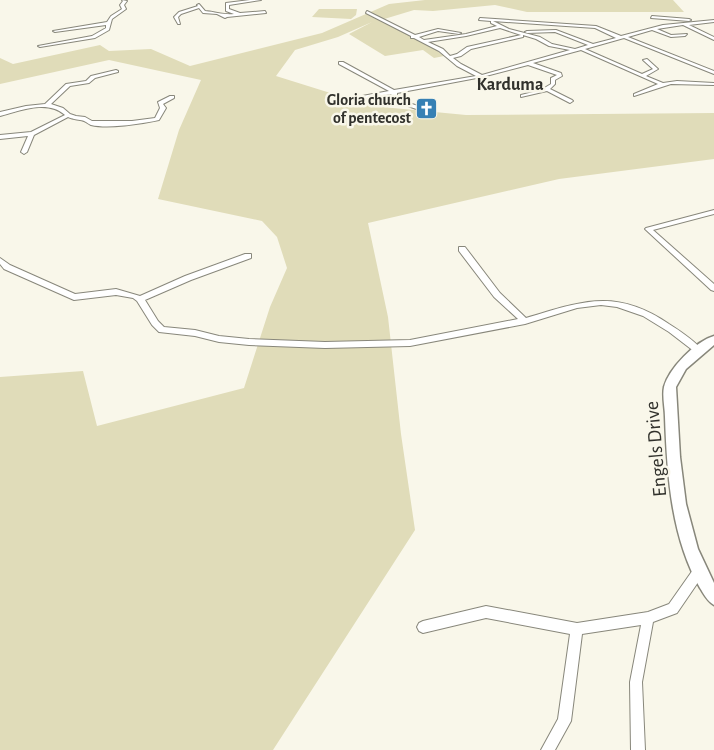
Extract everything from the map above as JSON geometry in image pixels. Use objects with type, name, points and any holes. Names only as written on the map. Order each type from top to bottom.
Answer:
[{"type":"street","points":[[40,46],[93,38],[108,28],[110,18],[124,9],[122,5],[125,2],[124,0]]},
{"type":"street","points":[[239,14],[227,10],[227,4],[259,0]]},
{"type":"street","points":[[179,23],[176,17],[180,13],[199,6],[204,12],[224,16],[265,12]]},
{"type":"street","points":[[367,12],[423,41],[450,57],[459,65],[482,76]]},
{"type":"street","points":[[652,17],[699,22]]},
{"type":"street","points":[[574,50],[551,45],[525,33],[508,30],[482,19],[548,23],[590,21]]},
{"type":"street","points":[[359,98],[482,76],[653,29],[714,21]]},
{"type":"street","points":[[55,31],[108,23]]},
{"type":"street","points":[[548,23],[557,26],[558,29],[556,31]]},
{"type":"street","points":[[556,23],[596,27],[714,73]]},
{"type":"street","points":[[684,24],[714,39]]},
{"type":"street","points":[[423,41],[440,37],[466,36],[502,26]]},
{"type":"street","points":[[653,29],[670,36],[685,35]]},
{"type":"street","points":[[413,37],[438,30],[466,36]]},
{"type":"street","points":[[450,57],[459,56],[469,48],[525,33],[556,31],[592,45]]},
{"type":"street","points":[[698,32],[712,31]]},
{"type":"street","points":[[647,46],[650,54]]},
{"type":"street","points":[[580,48],[661,84]]},
{"type":"street","points":[[642,76],[656,68],[645,60]]},
{"type":"street","points":[[341,63],[394,92],[394,96],[401,102],[419,108]]},
{"type":"street","points":[[523,96],[543,92],[554,84],[553,80],[560,76],[538,65],[527,63]]},
{"type":"street","points":[[47,105],[68,85],[87,82],[93,77],[116,71]]},
{"type":"street","points":[[636,95],[661,84],[677,81],[706,86],[714,84]]},
{"type":"street","points":[[547,89],[570,101]]},
{"type":"street","points":[[0,114],[47,105],[62,107],[68,115],[75,118],[83,118],[91,123],[132,123],[157,118],[163,108],[160,103],[172,97]]},
{"type":"street","points":[[0,138],[32,134],[68,115]]},
{"type":"street","points":[[24,152],[32,134]]},
{"type":"street","points":[[714,212],[648,229],[714,288]]},
{"type":"street","points":[[462,249],[497,295],[525,321]]},
{"type":"street","points":[[0,260],[7,267],[74,297],[101,292],[116,292],[140,299],[188,278],[248,256]]},
{"type":"street","points":[[140,299],[155,323],[162,330],[195,333],[219,339],[249,342],[324,345],[410,343],[525,321],[584,304],[611,303],[648,314],[698,350]]},
{"type":"street","name":"Engels Drive","points":[[714,340],[698,350],[673,377],[670,386],[673,461],[688,539],[699,571],[714,597]]},
{"type":"street","points":[[423,627],[486,612],[577,629],[648,618],[673,609],[699,571]]},
{"type":"street","points":[[638,750],[636,682],[648,618]]},
{"type":"street","points":[[548,750],[564,721],[577,629]]},
{"type":"shaded area","points":[[425,0],[673,0],[684,12],[527,12],[495,5],[433,11],[414,10],[381,20],[432,47],[444,56],[434,58],[423,50],[385,56],[349,34],[372,22],[338,37],[295,50],[276,76],[372,106],[466,115],[714,113],[714,159],[559,179],[368,223],[388,317],[401,434],[415,530],[273,750],[0,750],[0,377],[83,371],[97,426],[244,388],[270,307],[287,268],[277,237],[262,221],[158,199],[179,130],[201,80],[109,60],[0,84],[0,58],[13,64],[100,45],[109,51],[151,49],[190,66],[322,33],[389,4]]},
{"type":"shaded area","points":[[319,9],[357,9],[356,15],[351,19],[312,17]]},
{"type":"place","name":"Gloria church of pentecost","points":[[427,109]]},
{"type":"district","name":"Karduma","points":[[510,85]]}]
